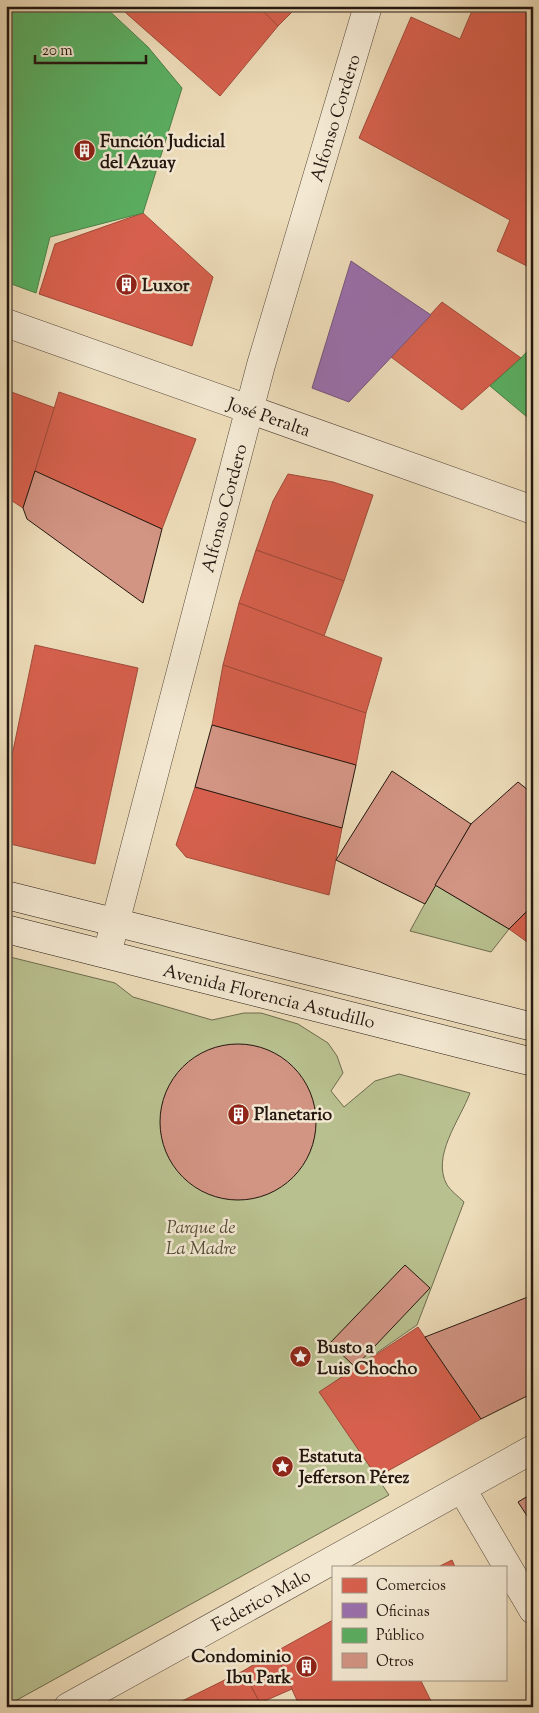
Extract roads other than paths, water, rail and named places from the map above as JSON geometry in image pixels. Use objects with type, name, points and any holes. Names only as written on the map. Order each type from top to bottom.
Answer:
[{"type":"street","name":"Alfonso Cordero","points":[[107,954],[249,410],[368,6]]},
{"type":"street","name":"José Peralta","points":[[6,323],[533,510]]},
{"type":"street","name":"Avenida Florencia Astudillo","points":[[6,895],[533,1027]]},
{"type":"street","name":"Avenida Florencia Astudillo","points":[[6,929],[533,1062]]},
{"type":"street","name":"Federico Malo","points":[[68,1707],[533,1449]]},
{"type":"street","points":[[462,1489],[533,1610]]},
{"type":"place","name":"Función Judicial del Azuay","points":[[84,151]]},
{"type":"place","name":"Luxor","points":[[126,285]]},
{"type":"place","name":"Planetario","points":[[238,1114]]},
{"type":"place","name":"Busto a Luis Chocho","points":[[301,1357]]},
{"type":"place","name":"Estatuta Jefferson Pérez","points":[[283,1466]]},
{"type":"place","name":"Condominio Ibu Park","points":[[307,1666]]},
{"type":"park label","name":"Parque de La Madre","points":[[201,1237]]}]
